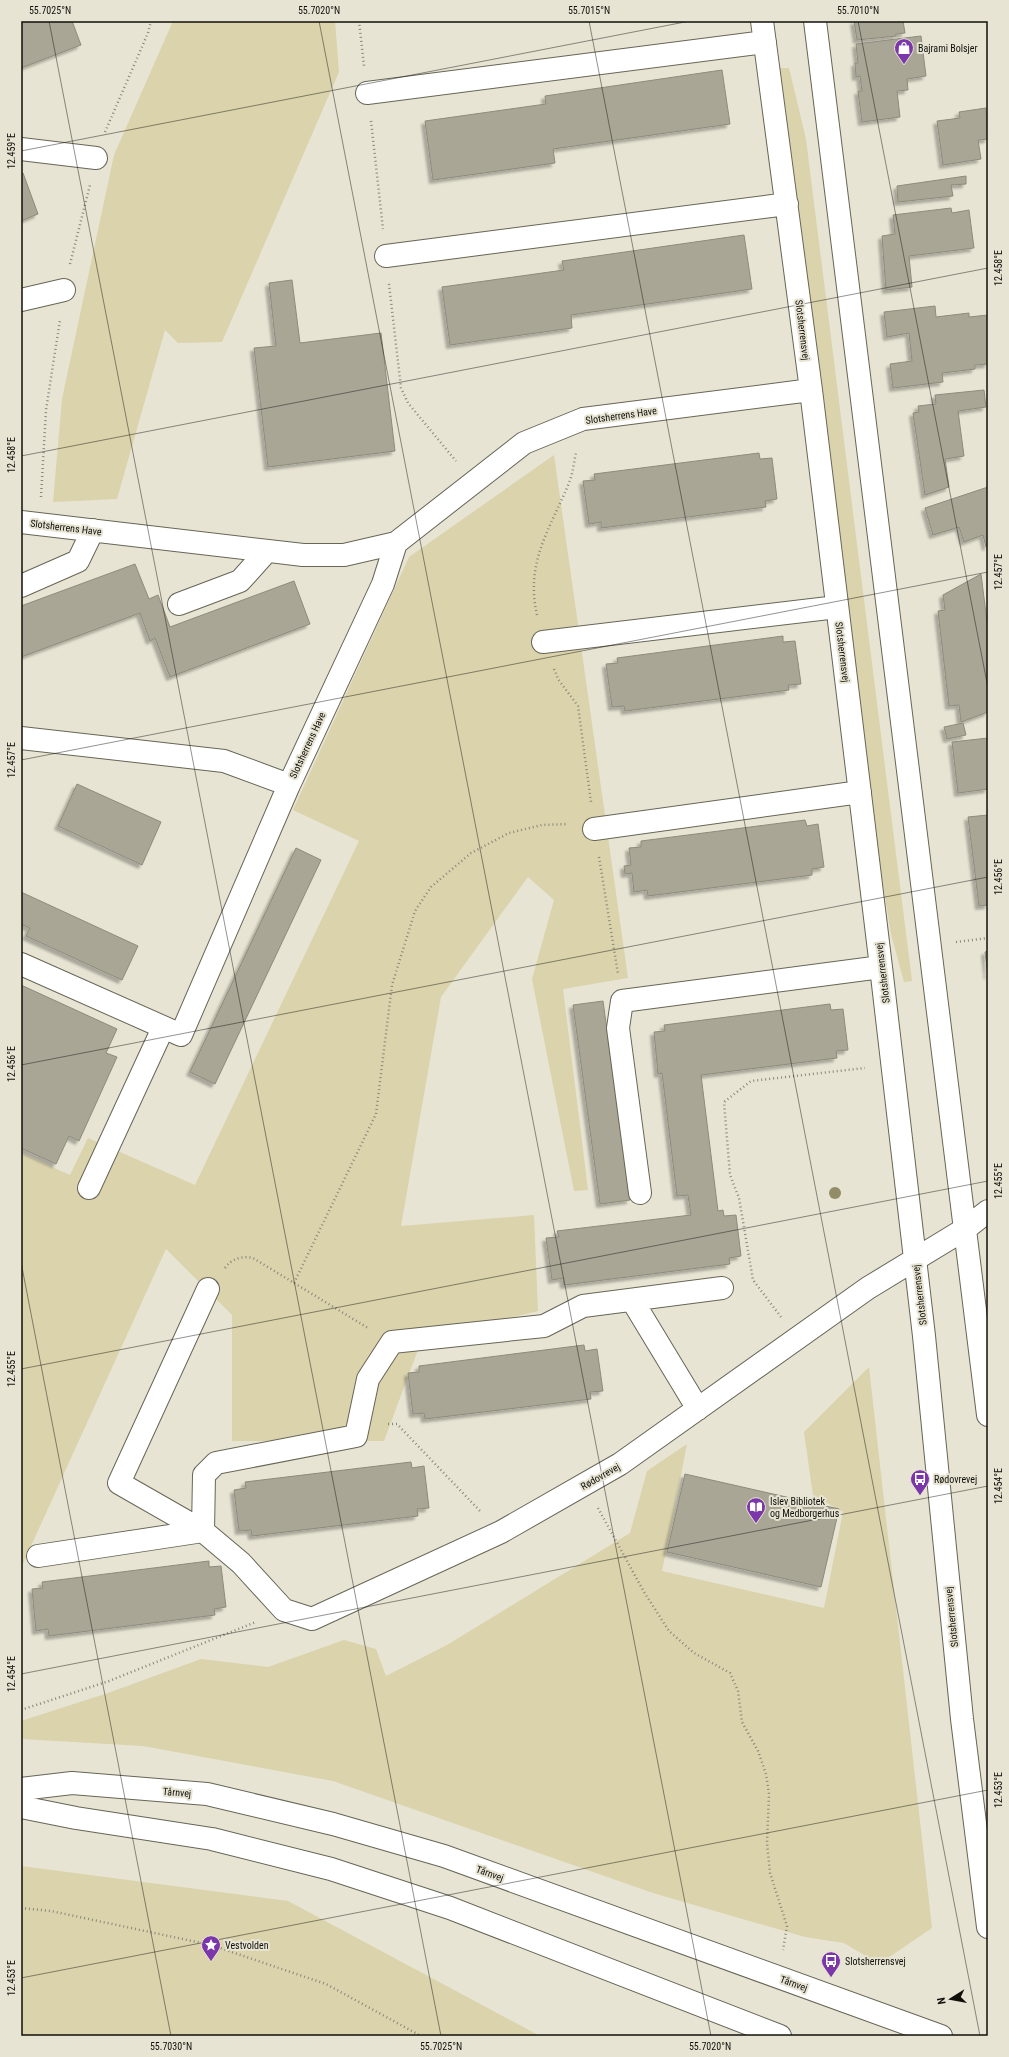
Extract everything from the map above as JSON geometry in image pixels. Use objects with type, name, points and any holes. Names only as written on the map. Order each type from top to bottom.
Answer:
[{"type":"street","points":[[815,21],[988,1415]]},
{"type":"street","points":[[368,93],[764,31]]},
{"type":"street","name":"Slotsherrensvej","points":[[764,31],[811,390],[893,1064],[915,1259],[962,1719],[988,1927]]},
{"type":"street","points":[[21,149],[96,158]]},
{"type":"street","points":[[386,256],[786,204]]},
{"type":"street","points":[[21,300],[64,290]]},
{"type":"street","name":"Slotsherrens Have","points":[[21,522],[303,556],[344,555],[396,543],[524,443],[583,419],[811,390]]},
{"type":"street","points":[[21,586],[78,560],[93,530]]},
{"type":"street","name":"Slotsherrens Have","points":[[21,738],[224,761],[289,785],[383,584],[396,543]]},
{"type":"street","points":[[179,604],[240,581],[267,551]]},
{"type":"street","points":[[543,642],[837,607]]},
{"type":"street","points":[[21,964],[181,1035],[289,785]]},
{"type":"street","points":[[594,829],[860,792]]},
{"type":"street","points":[[640,1193],[618,1028],[622,1000],[881,967]]},
{"type":"street","points":[[88,1188],[163,1028]]},
{"type":"street","name":"Rødovrevej","points":[[284,1610],[312,1619],[501,1532],[586,1484],[620,1464],[868,1288],[965,1230],[988,1211]]},
{"type":"street","points":[[203,1531],[204,1476],[216,1463],[356,1436],[368,1379],[392,1342],[544,1326],[583,1306],[722,1288]]},
{"type":"street","points":[[208,1289],[119,1483],[203,1531],[241,1563],[284,1610]]},
{"type":"street","points":[[632,1300],[698,1409]]},
{"type":"street","points":[[38,1556],[203,1531]]},
{"type":"street","name":"Tårnvej","points":[[21,1789],[72,1783],[207,1794],[333,1824],[444,1856],[941,2036]]},
{"type":"street","points":[[21,1807],[76,1818],[212,1839],[331,1869],[450,1908],[780,2036]]},
{"type":"path","points":[[583,419],[570,481],[544,536],[534,571],[534,600],[543,642],[558,679],[578,706],[594,829],[622,1000]]},
{"type":"path","points":[[294,1283],[376,1114],[392,985],[415,911],[431,887],[471,853],[509,833],[542,825],[586,822],[594,829]]},
{"type":"path","points":[[798,1338],[753,1280],[739,1198],[730,1175],[724,1102],[751,1081],[893,1064]]},
{"type":"path","points":[[208,1289],[227,1264],[242,1256],[253,1258],[392,1342]]},
{"type":"path","points":[[359,1423],[397,1424],[501,1532]]},
{"type":"path","points":[[586,1484],[644,1592],[669,1631],[694,1653],[730,1673],[738,1691],[742,1722],[758,1751],[766,1774],[769,1794],[767,1843],[770,1873],[787,1926],[779,1977]]},
{"type":"path","points":[[21,1710],[109,1681],[284,1610]]},
{"type":"path","points":[[21,1908],[51,1911],[211,1945],[326,1984],[421,2036]]},
{"type":"shaded area","points":[[173,21],[335,21],[339,72],[222,342],[178,343],[165,330],[117,499],[53,502],[62,399],[114,155]]},
{"type":"shaded area","points":[[780,68],[789,68],[806,139],[912,981],[904,982],[891,934],[882,878]]},
{"type":"shaded area","points":[[554,455],[628,978],[563,989],[588,1190],[574,1191],[532,979],[554,900],[528,877],[441,997],[401,1226],[534,1215],[538,1311],[422,1339],[384,1441],[232,1441],[232,1315],[166,1249],[21,1568],[21,1153],[70,1175],[88,1138],[195,1185],[359,841],[293,810],[409,557]]},
{"type":"shaded area","points":[[869,1367],[932,1928],[879,1964],[844,1943],[805,1937],[653,1893],[333,1781],[143,1746],[21,1739],[21,1721],[108,1693],[201,1659],[268,1667],[344,1640],[376,1649],[386,1676],[447,1645],[630,1533],[647,1471],[687,1444],[662,1571],[824,1608],[843,1512],[813,1495],[804,1432]]},
{"type":"shaded area","name":"Vestvolden","points":[[21,1866],[288,1901],[540,2036],[21,2036]]},
{"type":"building","points":[[21,21],[72,21],[81,45],[21,68]]},
{"type":"building","points":[[854,21],[903,21],[905,33],[896,34],[896,36],[857,40]]},
{"type":"building","points":[[921,36],[926,76],[907,79],[908,90],[897,91],[900,117],[862,122],[858,91],[862,91],[860,76],[856,77],[855,63],[858,63],[856,44]]},
{"type":"building","points":[[722,70],[730,124],[553,149],[555,163],[433,180],[425,121],[546,104],[545,96]]},
{"type":"building","points":[[986,108],[988,139],[978,140],[981,159],[943,165],[937,121],[960,118],[959,112]]},
{"type":"building","points":[[21,173],[23,173],[38,214],[21,221]]},
{"type":"building","points":[[966,176],[966,184],[951,185],[953,196],[898,202],[897,186]]},
{"type":"building","points":[[951,208],[952,213],[969,210],[974,248],[909,256],[912,287],[886,290],[882,236],[895,234],[893,215]]},
{"type":"building","points":[[744,235],[752,289],[571,315],[572,328],[450,345],[442,287],[564,270],[562,261]]},
{"type":"building","points":[[292,280],[300,343],[381,333],[395,451],[268,467],[254,348],[276,346],[269,283]]},
{"type":"building","points":[[935,306],[936,317],[969,313],[969,317],[988,315],[988,364],[975,365],[975,369],[942,373],[943,382],[893,388],[890,364],[912,361],[909,333],[887,337],[884,312]]},
{"type":"building","points":[[984,390],[986,407],[958,411],[964,456],[945,459],[949,487],[925,495],[913,413],[919,412],[918,406],[936,404],[935,395]]},
{"type":"building","points":[[759,453],[760,459],[772,458],[777,499],[765,501],[766,507],[601,528],[601,522],[589,524],[583,481],[595,480],[594,474]]},
{"type":"building","points":[[988,487],[988,546],[986,547],[983,535],[964,542],[959,527],[933,535],[925,508]]},
{"type":"building","points":[[135,564],[149,599],[158,595],[170,627],[294,581],[310,624],[170,677],[155,638],[150,641],[140,613],[21,657],[21,606]]},
{"type":"building","points":[[981,574],[988,630],[988,712],[961,722],[959,705],[949,706],[938,611],[945,610],[943,595]]},
{"type":"building","points":[[783,636],[783,642],[795,641],[801,684],[788,685],[789,690],[625,711],[624,706],[612,707],[606,664],[618,663],[617,658]]},
{"type":"building","points":[[963,723],[966,735],[947,739],[944,727]]},
{"type":"building","points":[[988,738],[988,789],[958,793],[952,742]]},
{"type":"building","points":[[77,784],[161,822],[142,865],[58,826]]},
{"type":"building","points":[[988,815],[988,905],[979,906],[968,817]]},
{"type":"building","points":[[805,820],[807,826],[818,824],[824,867],[812,869],[812,875],[648,896],[647,890],[634,892],[632,873],[625,874],[624,866],[631,865],[629,848],[641,847],[641,841]]},
{"type":"building","points":[[296,848],[321,860],[215,1084],[190,1072]]},
{"type":"building","points":[[21,892],[138,946],[122,980],[26,936],[30,928],[21,924]]},
{"type":"building","points":[[988,951],[988,976],[985,952]]},
{"type":"building","points":[[21,985],[117,1029],[106,1053],[117,1057],[79,1141],[69,1136],[56,1164],[21,1148]]},
{"type":"building","points":[[603,1001],[630,1200],[600,1204],[573,1005]]},
{"type":"building","points":[[830,1004],[831,1010],[843,1009],[848,1050],[836,1051],[837,1058],[701,1075],[718,1211],[723,1210],[724,1216],[736,1215],[741,1256],[729,1258],[730,1264],[564,1285],[563,1278],[552,1280],[546,1238],[559,1237],[557,1231],[691,1215],[688,1195],[677,1196],[662,1073],[658,1074],[654,1032],[665,1031],[664,1025]]},
{"type":"building","points":[[584,1345],[585,1351],[597,1349],[603,1391],[590,1392],[591,1399],[425,1419],[424,1413],[413,1414],[408,1373],[419,1372],[419,1366]]},
{"type":"building","points":[[411,1462],[412,1468],[424,1466],[429,1508],[417,1509],[418,1516],[252,1536],[251,1530],[239,1531],[234,1490],[246,1488],[245,1482]]},
{"type":"building","points":[[685,1474],[839,1509],[821,1587],[667,1552]]},
{"type":"building","points":[[209,1561],[209,1567],[221,1566],[226,1607],[214,1609],[215,1615],[49,1636],[48,1629],[36,1631],[32,1589],[43,1588],[42,1582]]},
{"type":"place","name":"Bajrami Bolsjer","points":[[904,65]]},
{"type":"place","name":"Rødovrevej","points":[[920,1496]]},
{"type":"place","name":"Islev Bibliotek og Medborgerhus","points":[[756,1524]]},
{"type":"place","name":"Vestvolden","points":[[211,1962]]},
{"type":"place","name":"Slotsherrensvej","points":[[831,1978]]}]
